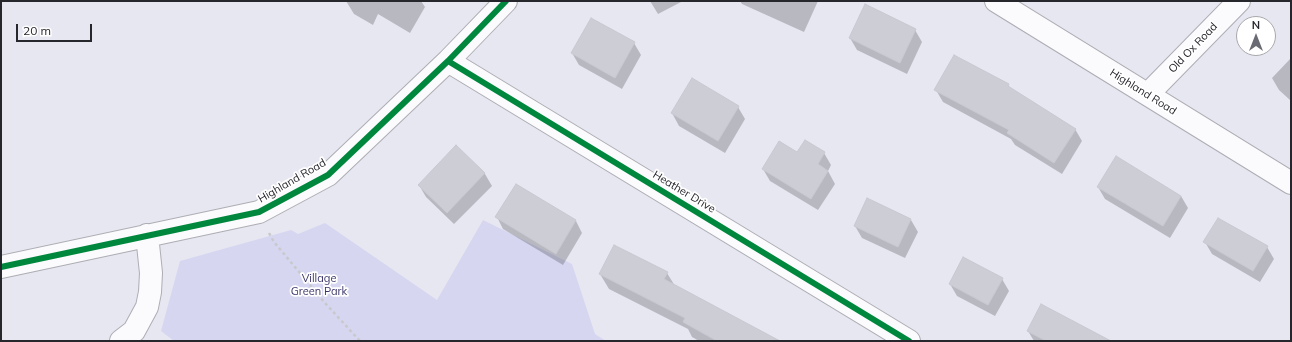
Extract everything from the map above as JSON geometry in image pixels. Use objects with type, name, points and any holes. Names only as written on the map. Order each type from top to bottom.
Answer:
[{"type":"street","name":"Highland Road","points":[[1,266],[256,212],[328,175],[448,61],[506,1]]},
{"type":"street","name":"Highland Road","points":[[996,1],[1291,183]]},
{"type":"street","name":"Old Ox Road","points":[[1148,94],[1239,1]]},
{"type":"street","name":"Heather Drive","points":[[448,61],[909,341]]},
{"type":"street","points":[[121,341],[134,331],[147,307],[150,292],[151,273],[148,235]]},
{"type":"path","points":[[256,212],[274,242],[325,303],[360,341]]},
{"type":"green space","name":"Village Green Park","points":[[483,220],[572,264],[595,334],[606,341],[174,341],[161,331],[180,261],[291,230],[298,234],[325,223],[437,300]]},
{"type":"building","points":[[865,4],[916,29],[900,63],[849,38]]},
{"type":"building","points":[[591,18],[635,42],[615,78],[571,53]]},
{"type":"building","points":[[954,55],[1009,84],[1008,86],[1076,129],[1054,163],[1007,133],[1009,130],[934,90]]},
{"type":"building","points":[[692,78],[739,106],[718,141],[671,113]]},
{"type":"building","points":[[805,140],[825,152],[818,164],[828,171],[811,199],[762,169],[779,141],[797,152]]},
{"type":"building","points":[[456,145],[485,173],[447,213],[418,185]]},
{"type":"building","points":[[1116,156],[1181,196],[1163,226],[1097,187]]},
{"type":"building","points":[[516,184],[576,220],[556,254],[495,217]]},
{"type":"building","points":[[867,198],[911,219],[898,247],[854,226]]},
{"type":"building","points":[[1218,218],[1268,246],[1253,271],[1203,242]]},
{"type":"building","points":[[614,245],[668,272],[664,279],[780,341],[717,341],[683,322],[685,318],[599,274]]},
{"type":"building","points":[[963,257],[1003,278],[988,305],[949,284]]},
{"type":"building","points":[[1041,304],[1111,341],[1046,341],[1027,331]]},
{"type":"cycle path","points":[[1,267],[259,212],[328,175],[448,61],[506,1]]},
{"type":"cycle path","points":[[448,61],[909,341]]}]
